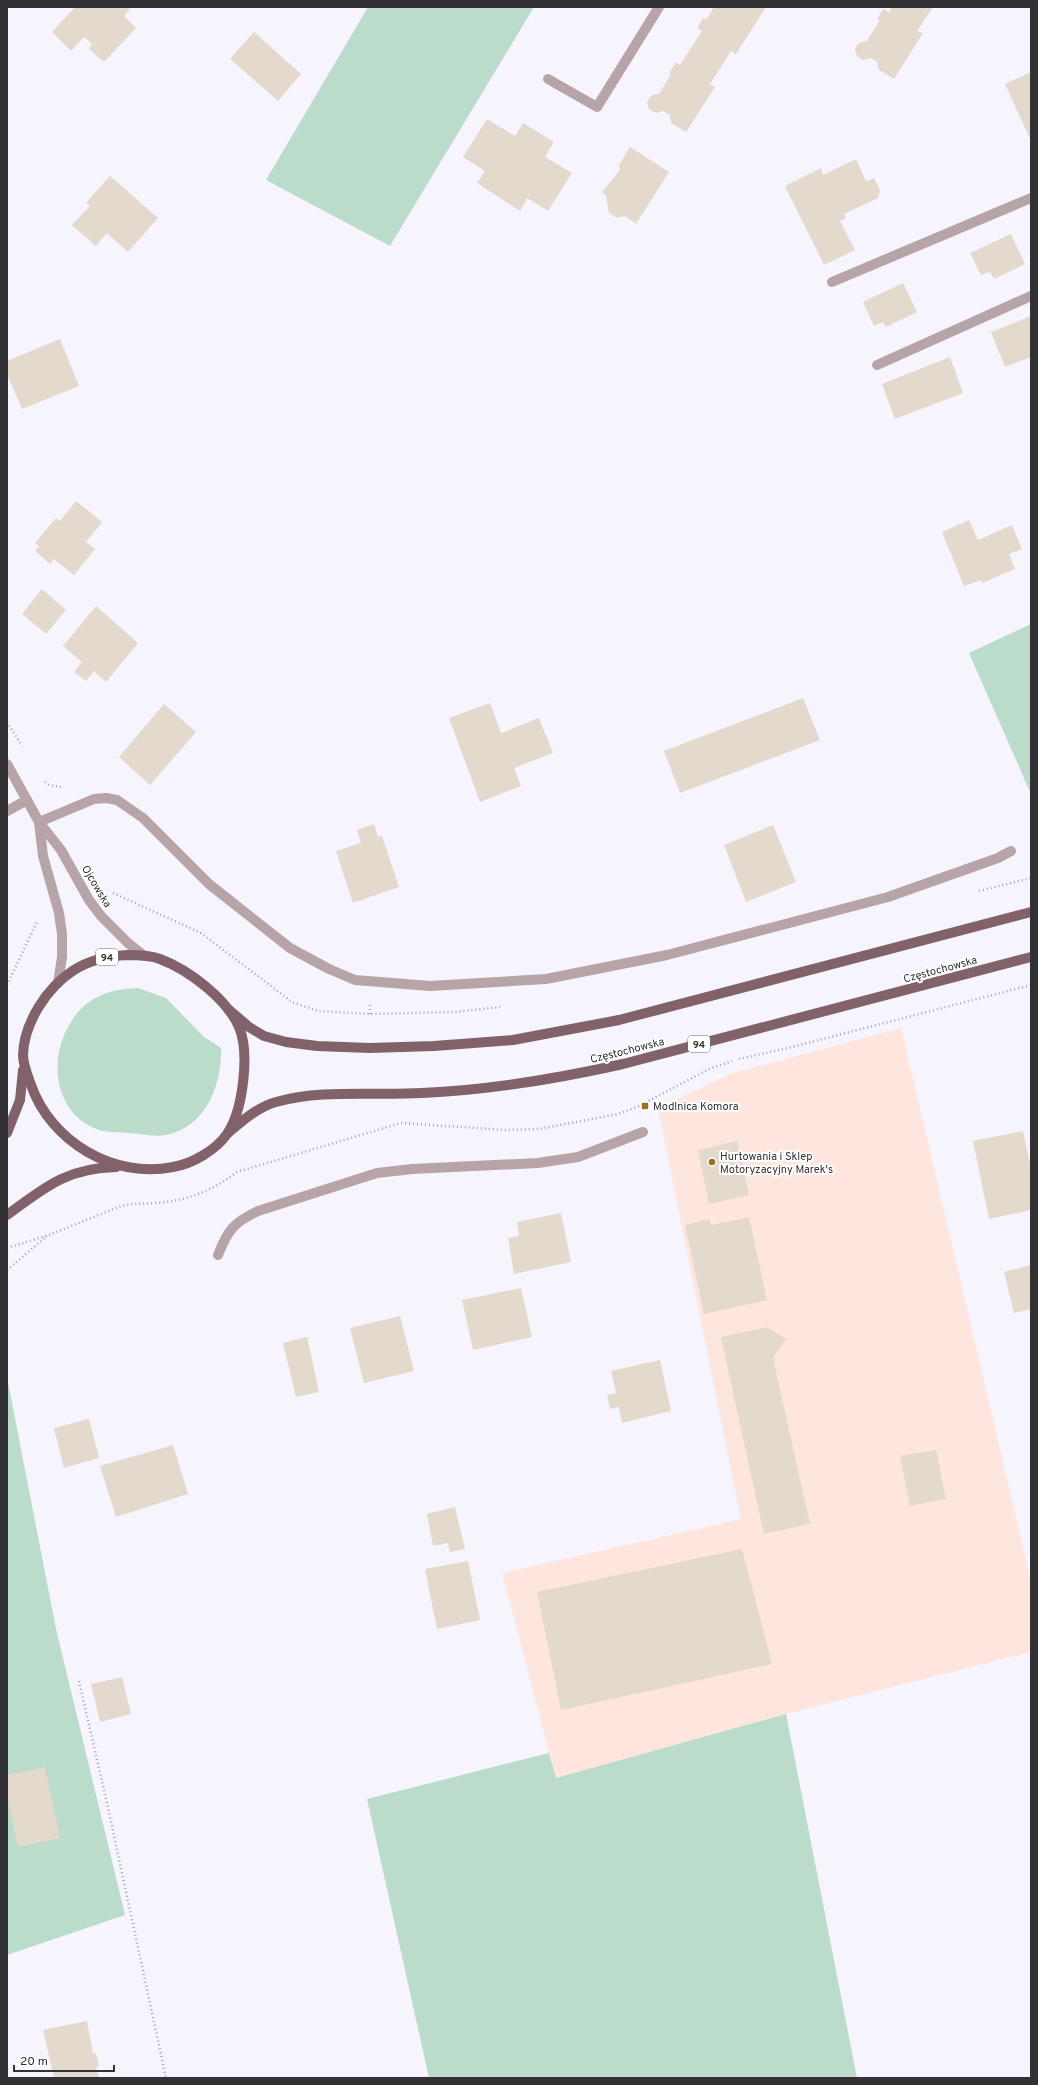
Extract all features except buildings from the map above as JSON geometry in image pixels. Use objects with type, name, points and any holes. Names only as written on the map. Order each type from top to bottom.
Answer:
[{"type":"main road","name":"94","points":[[7,1133],[20,1100],[23,1084],[23,1056],[27,1034],[36,1012],[58,983],[74,970],[94,961],[112,956],[143,955],[159,959],[176,966],[206,987],[249,1027],[264,1036],[286,1042],[309,1045],[370,1048],[427,1047],[513,1040],[619,1020],[1031,912]]},
{"type":"main road","name":"Częstochowska","points":[[228,1133],[259,1110],[274,1102],[289,1098],[315,1095],[422,1093],[492,1088],[554,1079],[623,1064],[1031,957]]},
{"type":"main road","name":"94","points":[[7,1215],[53,1182],[83,1170],[119,1167],[153,1170],[184,1164],[205,1153],[228,1133],[243,1088],[246,1062],[243,1038],[239,1027],[228,1009]]},
{"type":"main road","name":"94","points":[[23,1056],[33,1090],[43,1110],[55,1127],[73,1142],[91,1154],[119,1167]]},
{"type":"street","points":[[548,79],[597,107],[659,7]]},
{"type":"street","points":[[832,282],[1031,198]]},
{"type":"street","points":[[877,365],[1031,296]]},
{"type":"street","name":"Ojcowska","points":[[7,764],[10,775],[27,800],[39,822],[61,850],[89,900],[101,916],[128,944],[143,955]]},
{"type":"street","points":[[39,822],[94,798],[117,800],[143,818],[209,884],[290,948],[329,969],[354,980],[430,986],[546,979],[667,955],[888,897],[991,860],[1011,851]]},
{"type":"street","points":[[7,811],[27,800]]},
{"type":"street","name":"Ojcowska","points":[[39,822],[43,856],[59,913],[62,934],[62,957],[58,983]]},
{"type":"street","points":[[218,1255],[226,1236],[239,1220],[258,1211],[377,1173],[412,1168],[538,1163],[578,1157],[643,1132]]},
{"type":"path","points":[[7,722],[23,747]]},
{"type":"path","points":[[43,781],[49,785],[60,787],[70,785],[80,805]]},
{"type":"path","points":[[977,892],[1031,878]]},
{"type":"path","points":[[108,890],[120,897],[176,920],[201,933],[292,1002],[318,1011],[370,1014],[447,1012],[502,1007]]},
{"type":"path","points":[[7,984],[29,937],[39,920]]},
{"type":"path","points":[[7,1248],[49,1234],[127,1204],[175,1201],[199,1196],[220,1185],[237,1172],[401,1123],[506,1130],[539,1129],[618,1114],[639,1106],[709,1069],[734,1061],[1031,984]]},
{"type":"path","points":[[7,1270],[49,1234]]},
{"type":"path","points":[[79,1681],[110,1816],[166,2078]]},
{"type":"shaded area","points":[[901,1028],[1031,1581],[1031,1652],[786,1714],[556,1778],[502,1573],[741,1519],[658,1109],[729,1074]]},
{"type":"green space","points":[[368,7],[534,7],[390,246],[266,180]]},
{"type":"green space","points":[[1031,624],[1031,794],[969,653]]},
{"type":"green space","points":[[138,988],[166,998],[204,1037],[221,1048],[221,1062],[215,1090],[201,1114],[192,1123],[180,1130],[161,1136],[99,1130],[85,1123],[74,1113],[65,1101],[60,1088],[58,1058],[61,1043],[67,1029],[80,1010],[88,1003],[105,994]]},
{"type":"green space","points":[[7,1377],[56,1629],[125,1915],[7,1955]]},
{"type":"green space","points":[[786,1714],[857,2078],[429,2078],[367,1799],[549,1753],[556,1778]]},
{"type":"place","name":"Modlnica Komora","points":[[645,1106]]},
{"type":"place","name":"Hurtowania i Sklep Motoryzacyjny Marek's","points":[[712,1162]]}]
